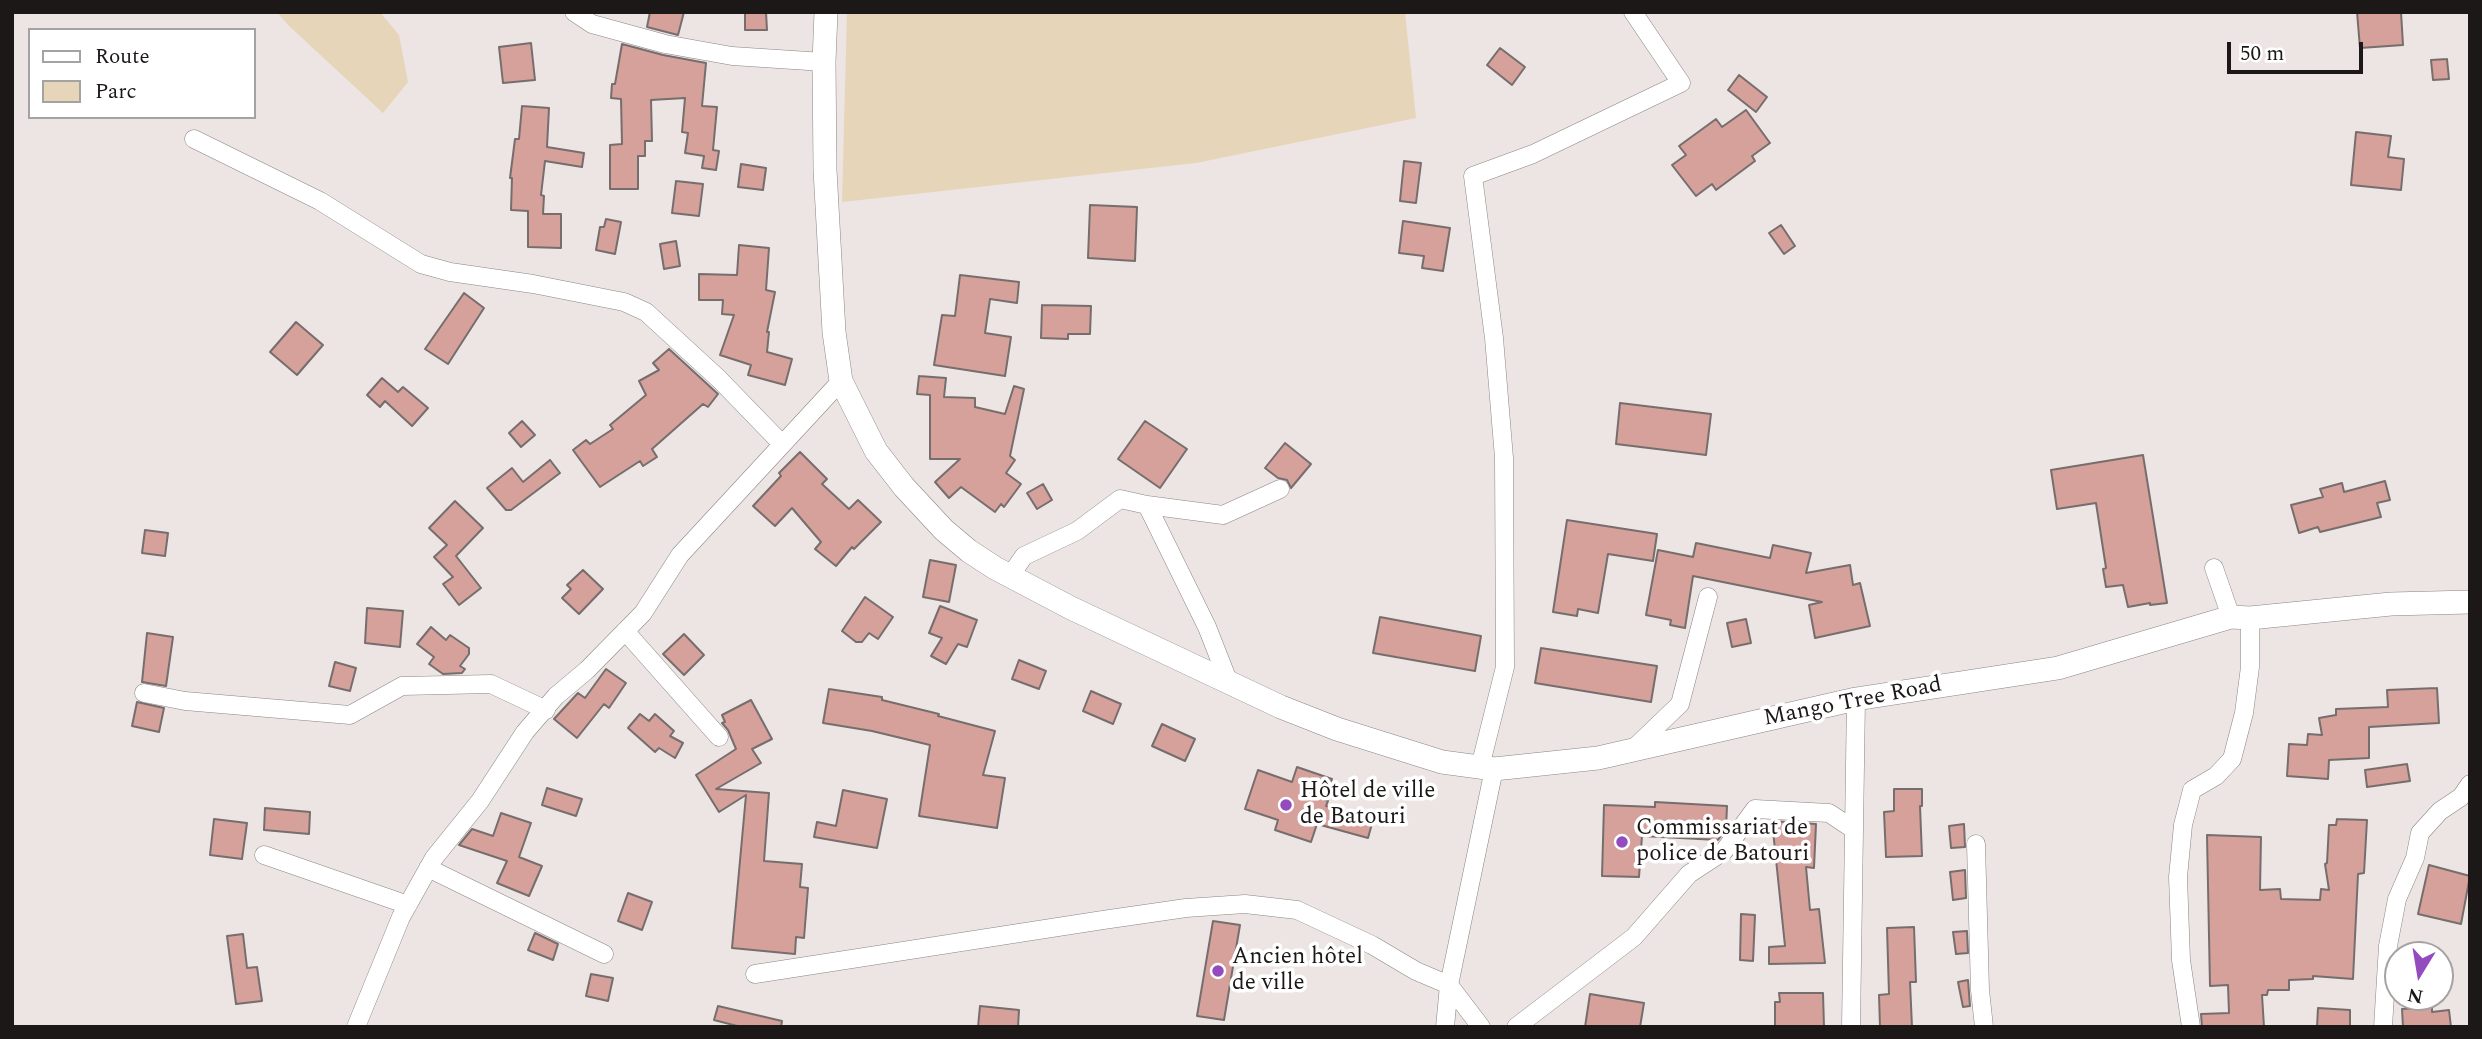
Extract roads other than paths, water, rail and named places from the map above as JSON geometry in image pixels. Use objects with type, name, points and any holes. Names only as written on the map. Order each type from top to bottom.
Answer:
[{"type":"main road","name":"Mango Tree Road","points":[[826,12],[825,170],[834,332],[841,381],[876,451],[904,487],[944,530],[969,551],[1010,576],[1071,608],[1281,707],[1337,729],[1442,762],[1487,769],[1598,758],[1856,699],[2058,668],[2241,617],[2391,604],[2470,602]]},
{"type":"street","points":[[574,12],[592,24],[665,44],[732,56],[824,62]]},
{"type":"street","points":[[1445,1027],[1449,985],[1506,667],[1504,486],[1494,338],[1473,176],[1532,154],[1681,83],[1633,12]]},
{"type":"street","points":[[194,139],[320,201],[421,264],[450,272],[506,279],[613,300],[646,312],[719,379],[782,444]]},
{"type":"street","points":[[356,1026],[408,905],[428,869],[481,801],[525,732],[556,696],[587,670],[643,613],[680,555],[841,381]]},
{"type":"street","points":[[1010,576],[1024,556],[1077,531],[1120,499],[1223,515],[1280,489]]},
{"type":"street","points":[[1147,505],[1207,627],[1229,682]]},
{"type":"street","points":[[2191,1027],[2181,960],[2178,877],[2183,825],[2192,790],[2216,776],[2232,759],[2244,713],[2250,667],[2241,617],[2214,568]]},
{"type":"street","points":[[1631,751],[1679,705],[1708,597]]},
{"type":"street","points":[[625,631],[719,737]]},
{"type":"street","points":[[144,693],[185,701],[350,715],[402,686],[491,684],[546,710]]},
{"type":"street","points":[[1851,1027],[1856,699]]},
{"type":"street","points":[[2384,1027],[2388,946],[2397,899],[2416,858],[2420,833],[2440,811],[2461,797],[2470,784]]},
{"type":"street","points":[[1516,1027],[1634,937],[1689,874],[1724,851],[1755,809],[1829,813],[1853,829]]},
{"type":"street","points":[[1976,844],[1980,990],[1984,1027]]},
{"type":"street","points":[[264,855],[408,905]]},
{"type":"street","points":[[428,869],[604,954]]},
{"type":"street","points":[[755,974],[1115,918],[1186,908],[1245,904],[1297,910],[1372,945],[1416,971],[1449,985],[1482,1027]]},
{"type":"place","name":"Hôtel de ville de Batouri","points":[[1286,805]]},
{"type":"place","name":"Commissariat de police de Batouri","points":[[1622,842]]},
{"type":"place","name":"Ancien hôtel de ville","points":[[1218,971]]}]
